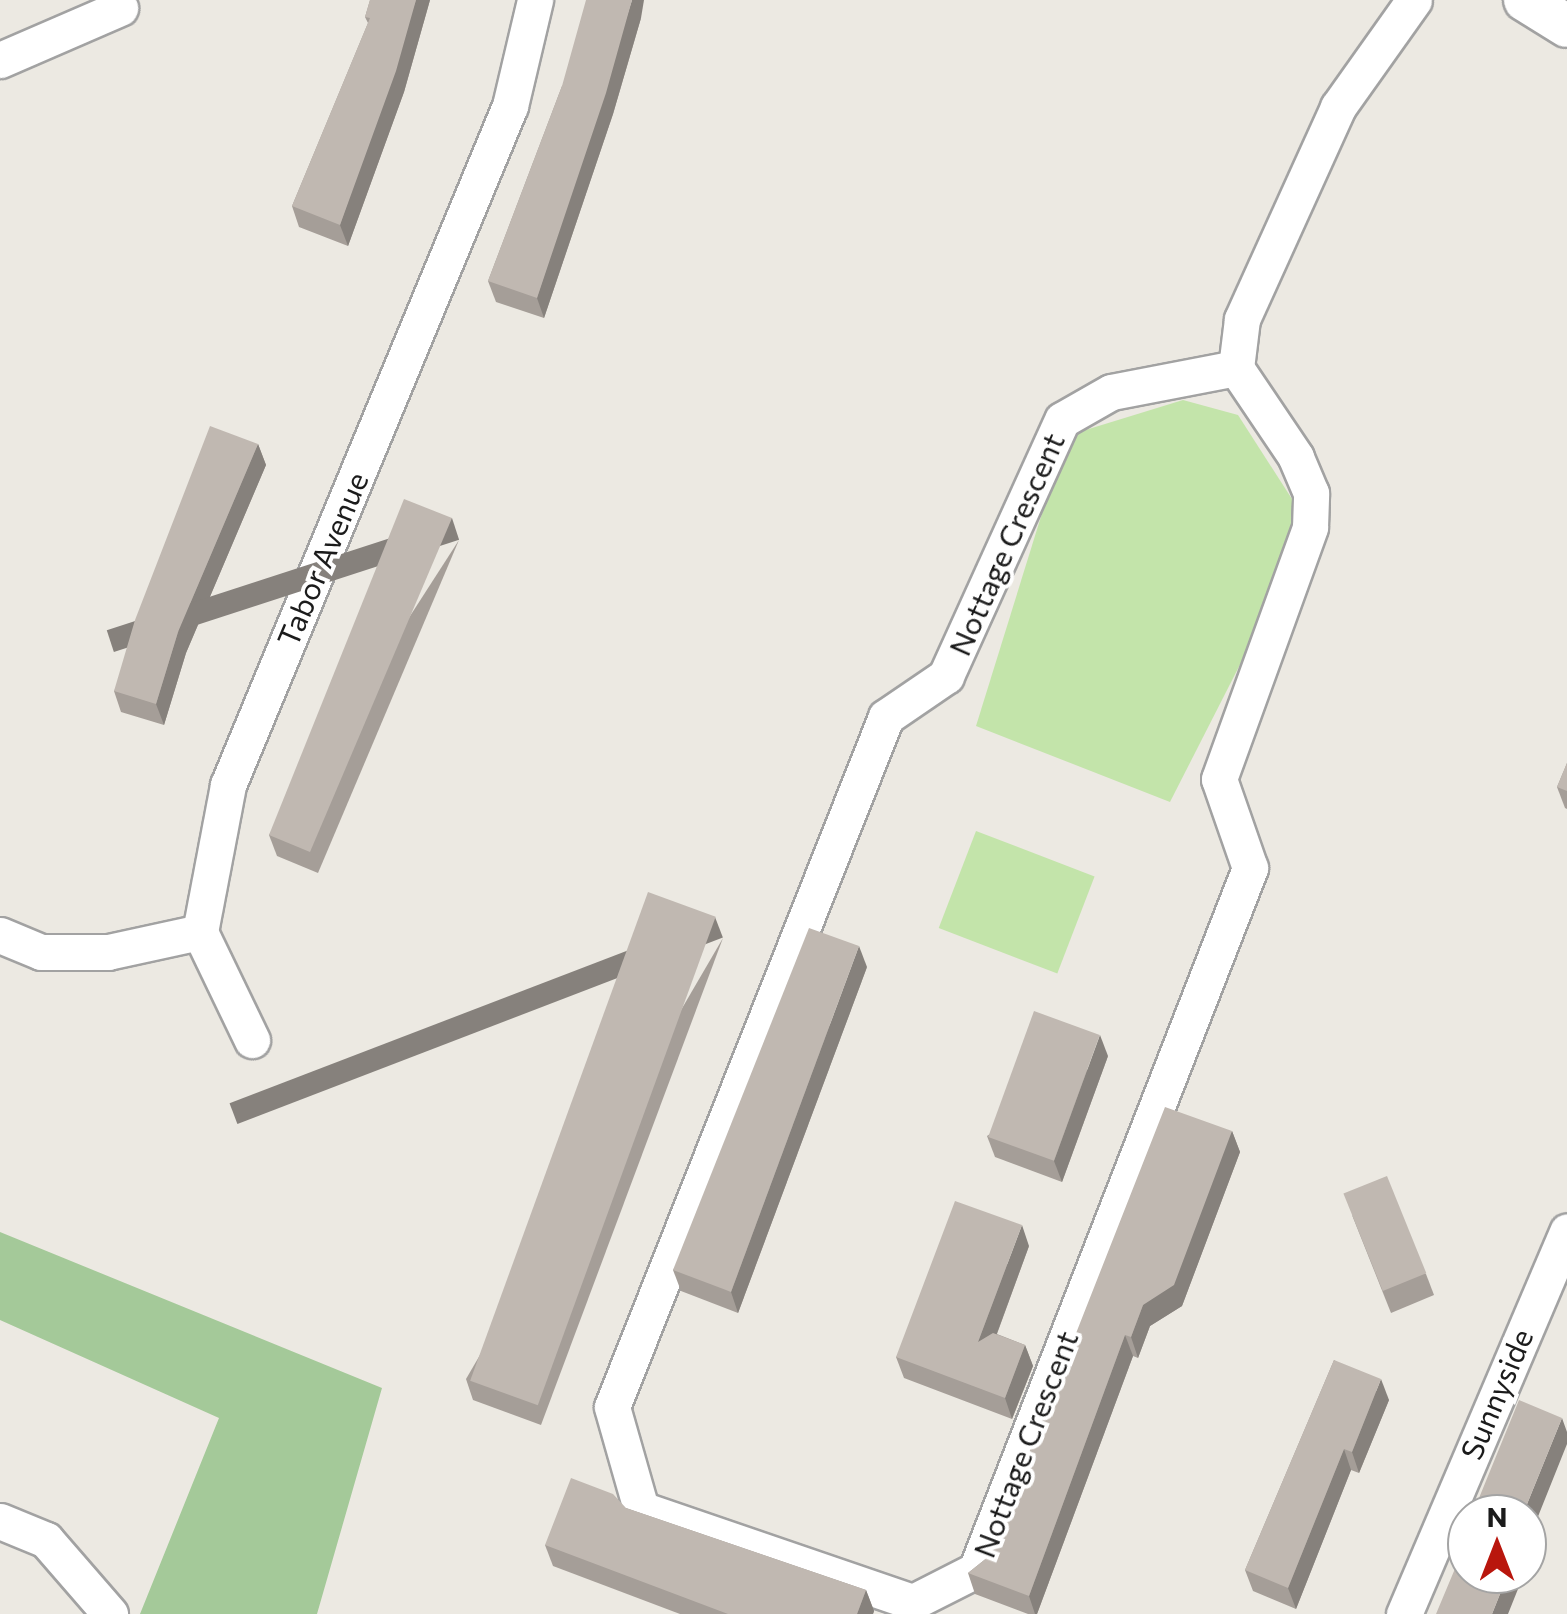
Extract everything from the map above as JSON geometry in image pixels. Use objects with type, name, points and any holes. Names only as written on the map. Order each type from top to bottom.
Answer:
[{"type":"street","name":"Tabor Avenue","points":[[200,932],[228,785],[510,106],[535,0]]},
{"type":"street","points":[[1236,368],[1242,318],[1338,107],[1414,0]]},
{"type":"street","points":[[1525,0],[1567,26]]},
{"type":"street","points":[[0,60],[120,8]]},
{"type":"street","name":"Nottage Crescent","points":[[1236,368],[1296,457],[1311,493],[1310,527],[1219,779],[1250,868],[976,1570],[913,1602],[641,1509],[612,1407],[886,717],[946,676],[1062,420],[1111,392],[1236,368]]},
{"type":"street","points":[[0,934],[41,952],[108,952],[200,932],[252,1040]]},
{"type":"street","name":"Sunnyside","points":[[1404,1614],[1567,1231]]},
{"type":"street","points":[[0,1520],[46,1540],[110,1612]]},
{"type":"green space","points":[[1183,400],[1238,415],[1310,527],[1170,802],[976,726],[1066,436]]},
{"type":"green space","points":[[976,831],[1095,877],[1057,974],[939,928]]},
{"type":"green space","points":[[0,1232],[382,1388],[317,1614],[140,1614],[219,1418],[0,1320]]},
{"type":"building","points":[[370,0],[416,0],[396,71],[340,225],[292,206],[370,18],[365,17]]},
{"type":"building","points":[[586,0],[632,0],[606,93],[537,298],[488,281],[562,86]]},
{"type":"building","points":[[210,426],[258,444],[178,632],[156,704],[114,691],[135,620]]},
{"type":"building","points":[[404,499],[452,518],[310,852],[269,835]]},
{"type":"building","points":[[1567,763],[1567,791],[1557,787]]},
{"type":"building","points":[[648,892],[716,917],[538,1405],[470,1381]]},
{"type":"building","points":[[809,928],[859,946],[731,1292],[673,1270]]},
{"type":"building","points":[[1034,1011],[1100,1035],[1054,1161],[988,1137]]},
{"type":"building","points":[[1165,1107],[1232,1131],[1174,1285],[1143,1305],[1131,1337],[1125,1335],[1029,1596],[968,1573],[988,1557]]},
{"type":"building","points":[[1387,1176],[1426,1273],[1383,1291],[1343,1194]]},
{"type":"building","points":[[955,1201],[1022,1225],[978,1342],[993,1333],[1025,1345],[1005,1398],[896,1357]]},
{"type":"building","points":[[1334,1360],[1381,1379],[1352,1452],[1344,1449],[1288,1588],[1245,1570]]},
{"type":"building","points":[[1519,1400],[1562,1418],[1531,1494],[1481,1494]]},
{"type":"building","points":[[571,1478],[613,1494],[626,1508],[866,1590],[857,1614],[728,1614],[545,1545]]},
{"type":"building","points":[[1447,1588],[1447,1594],[1500,1594],[1492,1614],[1436,1614]]}]
